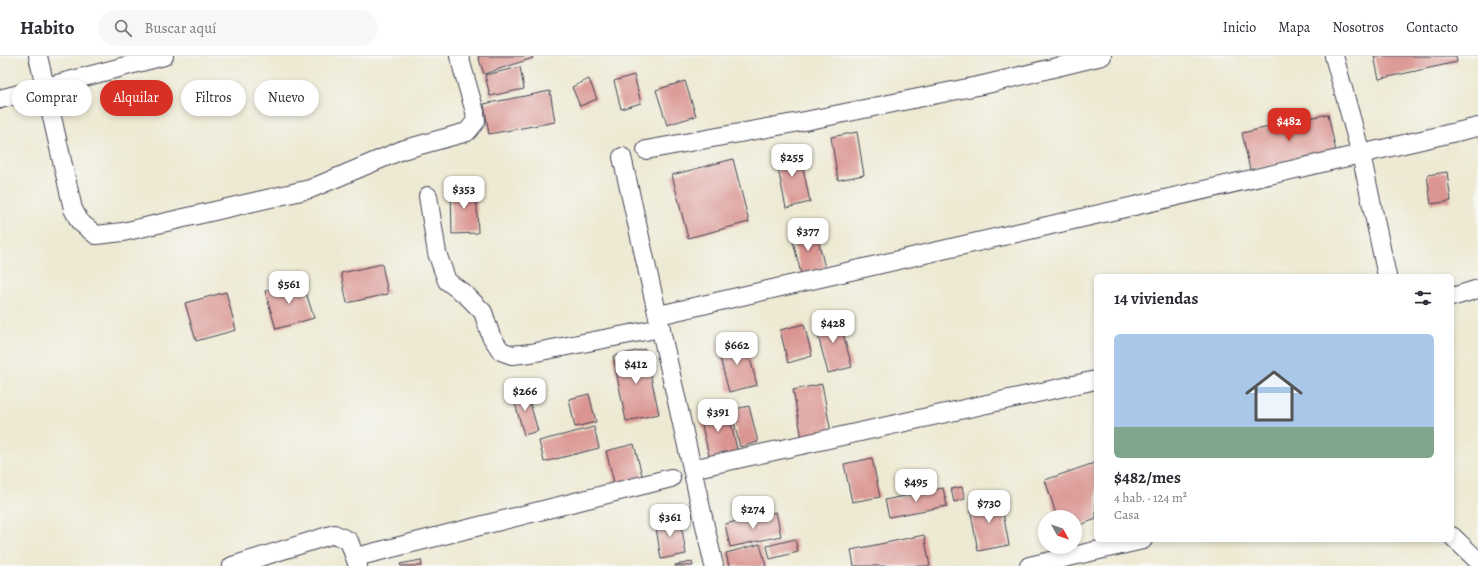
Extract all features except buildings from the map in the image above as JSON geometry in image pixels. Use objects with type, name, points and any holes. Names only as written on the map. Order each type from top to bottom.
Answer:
[{"type":"street","points":[[38,56],[42,80]]},
{"type":"street","points":[[74,80],[164,56]]},
{"type":"street","points":[[51,116],[73,209],[80,222],[96,235],[123,232],[310,189],[402,150],[467,132],[476,121],[475,112],[459,56]]},
{"type":"street","points":[[646,150],[804,121],[987,84],[1102,56]]},
{"type":"street","points":[[1334,56],[1361,154],[1387,274]]},
{"type":"street","points":[[0,99],[12,96]]},
{"type":"street","points":[[428,196],[437,253],[447,281],[466,295],[483,312],[491,336],[501,351],[512,355],[531,353],[1478,127]]},
{"type":"street","points":[[622,157],[714,566]]},
{"type":"street","points":[[1454,296],[1478,289]]},
{"type":"street","points":[[692,469],[1094,380]]},
{"type":"street","points":[[232,566],[334,534],[349,541],[357,562],[671,478]]},
{"type":"street","points":[[1454,538],[1478,561]]},
{"type":"street","points":[[1029,566],[1072,561],[1136,542]]}]
